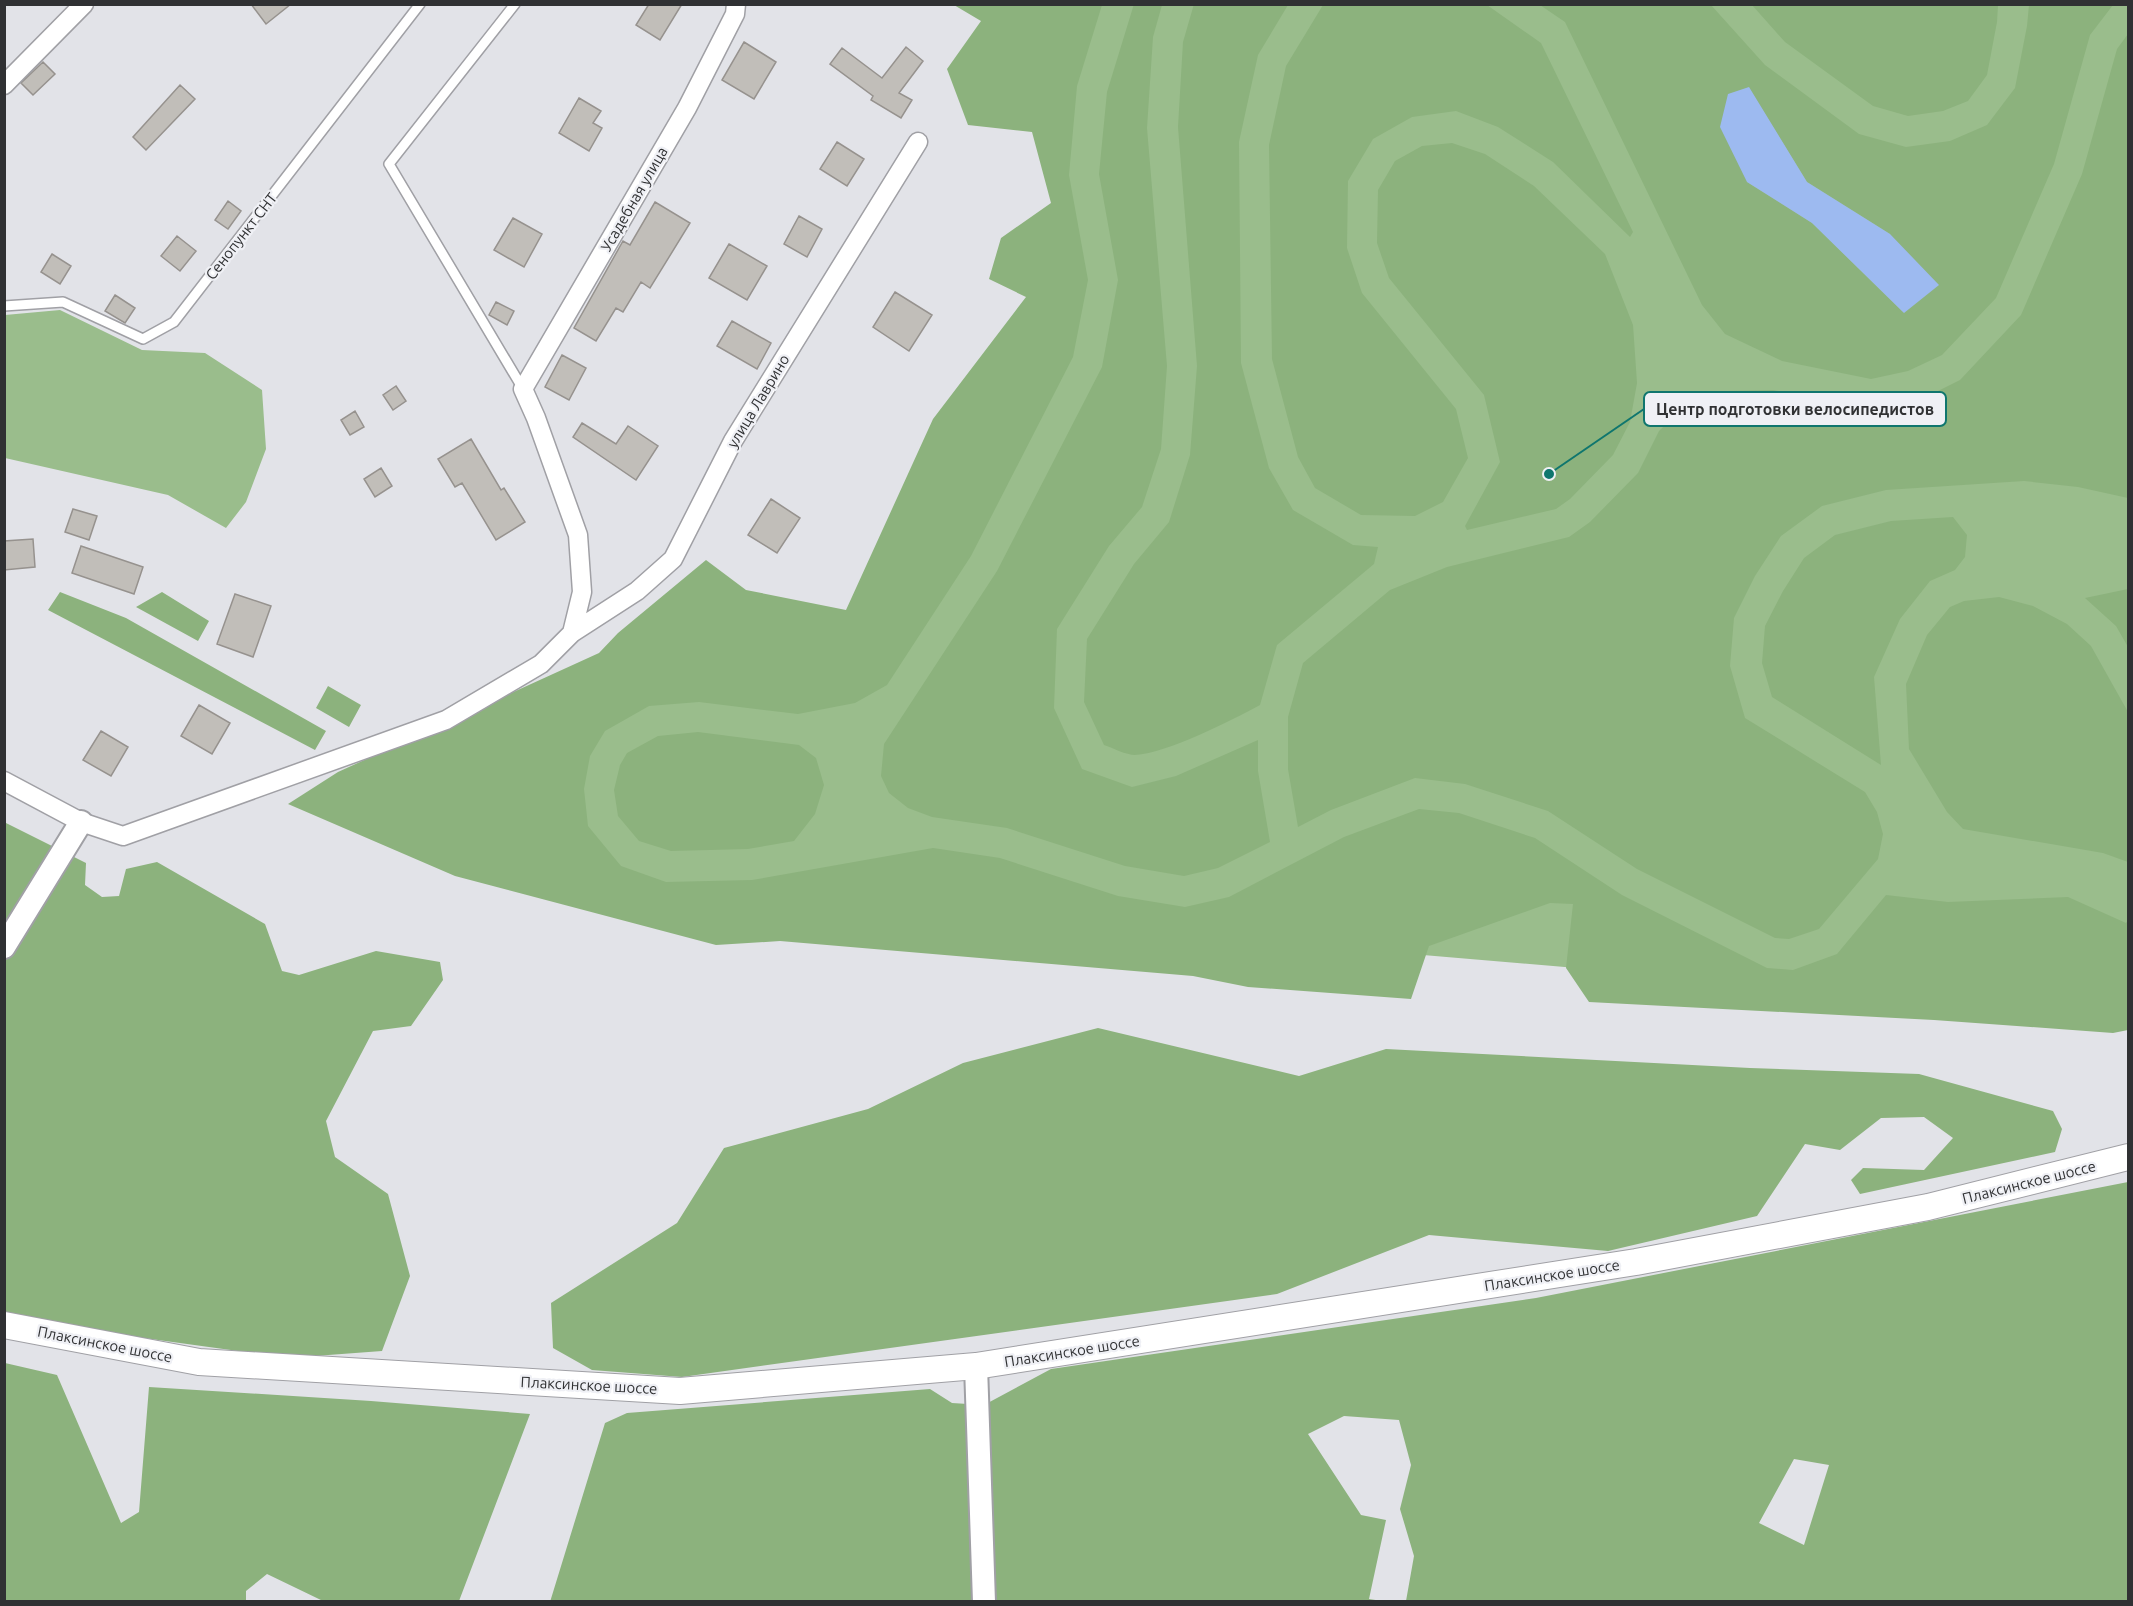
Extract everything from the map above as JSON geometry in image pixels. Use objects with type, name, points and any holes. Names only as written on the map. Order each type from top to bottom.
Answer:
[{"type":"main road","name":"Плаксинское шоссе","points":[[4,1325],[199,1362],[680,1391],[976,1366],[1636,1262],[1928,1207],[2128,1157]]},
{"type":"street","points":[[4,85],[84,4]]},
{"type":"street","name":"Усадебная улица","points":[[523,389],[687,108],[735,14],[736,4]]},
{"type":"street","name":"улица Лаврино","points":[[81,822],[123,836],[446,720],[541,664],[572,633],[637,591],[673,559],[733,441],[918,142]]},
{"type":"street","points":[[523,389],[536,418],[578,535],[582,592],[572,633]]},
{"type":"street","points":[[4,781],[81,822],[4,947]]},
{"type":"street","points":[[976,1366],[984,1602]]},
{"type":"lane","name":"Сенопункт СНТ","points":[[4,306],[63,302],[143,339],[174,322],[420,4]]},
{"type":"lane","points":[[515,4],[389,164],[523,389]]},
{"type":"green space","points":[[1134,4],[1162,5],[1153,37],[1147,128],[1167,366],[1161,449],[1142,507],[1109,546],[1057,629],[1054,708],[1082,769],[1132,787],[1176,776],[1258,740],[1258,771],[1270,842],[1218,868],[1184,876],[1125,866],[1007,828],[932,817],[908,808],[889,793],[881,776],[884,744],[997,571],[1102,367],[1118,280],[1099,174],[1107,92]]},
{"type":"green space","points":[[1194,4],[1288,5],[1258,55],[1239,142],[1241,363],[1269,468],[1293,510],[1353,545],[1378,547],[1374,564],[1277,645],[1260,705],[1181,743],[1135,755],[1104,745],[1084,702],[1087,639],[1134,564],[1169,522],[1190,455],[1197,366],[1178,127],[1183,42]]},
{"type":"green space","points":[[954,5],[1102,5],[1077,86],[1069,175],[1088,280],[1073,357],[971,556],[887,685],[855,703],[798,714],[699,702],[649,706],[605,731],[590,756],[584,789],[588,826],[621,866],[666,882],[752,880],[933,848],[1000,858],[1118,896],[1185,907],[1229,897],[1344,837],[1419,809],[1459,813],[1535,838],[1622,895],[1767,968],[1793,970],[1837,954],[1886,895],[1948,902],[2068,897],[2126,923],[2128,920],[2128,1030],[2113,1033],[1934,1020],[1589,1002],[1566,968],[1573,904],[1550,903],[1429,946],[1411,999],[1248,987],[1193,976],[780,941],[716,945],[455,876],[288,804],[338,772],[599,653],[618,633],[706,560],[746,590],[846,610],[933,419],[1026,297],[989,279],[1001,238],[1051,203],[1032,132],[968,125],[947,69],[981,21]]},
{"type":"green space","points":[[1017,5],[2128,5],[2128,1015],[577,883],[579,720],[702,632],[862,664],[1059,316],[1049,121]]},
{"type":"green space","points":[[1323,5],[1487,5],[1541,43],[1633,232],[1630,237],[1553,162],[1498,127],[1456,111],[1412,117],[1373,139],[1348,181],[1347,248],[1362,293],[1456,409],[1468,458],[1443,502],[1415,516],[1361,515],[1315,488],[1298,457],[1272,359],[1269,145],[1286,66]]},
{"type":"green space","points":[[1540,5],[1711,5],[1765,65],[1859,134],[1906,147],[1950,141],[1987,125],[2015,88],[2029,5],[2113,5],[2090,35],[2054,164],[1996,298],[1942,355],[1908,371],[1871,379],[1782,361],[1725,334],[1702,305],[1565,22]],"holes":[[[1749,88],[1807,182],[1890,234],[1903,312],[1812,223],[1747,182]]]},
{"type":"green space","points":[[1752,5],[1998,5],[1987,75],[1968,101],[1943,111],[1908,116],[1873,106],[1785,42]]},
{"type":"green space","points":[[2128,34],[2128,498],[2078,487],[2024,481],[1886,490],[1822,506],[1781,536],[1755,576],[1734,618],[1730,666],[1745,718],[1865,792],[1877,812],[1883,834],[1878,859],[1819,929],[1789,939],[1775,938],[1637,869],[1548,811],[1465,784],[1415,778],[1331,810],[1298,827],[1288,769],[1288,717],[1303,663],[1390,590],[1447,567],[1569,537],[1590,522],[1638,473],[1659,431],[1690,401],[1727,391],[1773,390],[1871,409],[1918,401],[1960,380],[2021,315],[2082,174],[2117,49]]},
{"type":"green space","points":[[1452,143],[1485,154],[1534,186],[1605,254],[1633,325],[1637,383],[1630,422],[1613,455],[1570,499],[1556,509],[1467,530],[1465,526],[1500,462],[1484,395],[1389,278],[1377,243],[1378,190],[1395,161],[1422,146]]},
{"type":"green space","points":[[60,310],[142,350],[205,353],[262,390],[266,449],[246,502],[226,528],[168,495],[5,458],[5,315]]},
{"type":"green space","points":[[1953,517],[1967,535],[1965,557],[1955,570],[1930,581],[1900,619],[1874,677],[1881,765],[1772,697],[1762,663],[1765,626],[1804,558],[1835,535],[1891,521]]},
{"type":"green space","points":[[2128,589],[2128,647],[2116,626],[2085,598]]},
{"type":"green space","points":[[60,592],[126,618],[326,731],[315,750],[48,610]]},
{"type":"green space","points":[[162,592],[209,621],[198,641],[136,607]]},
{"type":"green space","points":[[1999,597],[2033,606],[2067,624],[2091,646],[2128,712],[2128,862],[2103,853],[1963,829],[1947,812],[1909,749],[1906,684],[1927,635],[1950,607],[1964,601]]},
{"type":"green space","points":[[328,686],[361,705],[349,727],[316,708]]},
{"type":"green space","points":[[698,732],[799,745],[816,758],[824,785],[815,814],[794,841],[748,849],[671,851],[639,841],[618,816],[614,790],[620,765],[627,753],[658,736]]},
{"type":"green space","points":[[4,822],[86,863],[85,885],[102,897],[119,896],[126,869],[157,862],[265,924],[282,971],[299,975],[376,951],[440,962],[443,980],[411,1026],[373,1031],[326,1121],[335,1157],[388,1194],[410,1276],[382,1351],[288,1358],[93,1331],[5,1313]]},
{"type":"green space","points":[[1098,1028],[1299,1076],[1386,1049],[1750,1068],[1919,1074],[2053,1111],[2062,1129],[2055,1152],[1860,1194],[1851,1180],[1863,1168],[1924,1170],[1953,1138],[1924,1117],[1881,1118],[1840,1150],[1805,1144],[1757,1216],[1608,1251],[1429,1235],[1277,1294],[682,1377],[592,1370],[553,1348],[551,1303],[677,1223],[724,1148],[868,1109],[963,1063]]},
{"type":"green space","points":[[2128,1182],[2128,1601],[1406,1601],[1414,1556],[1400,1509],[1411,1465],[1399,1420],[1344,1416],[1308,1434],[1361,1515],[1386,1520],[1369,1599],[1382,1601],[550,1602],[605,1423],[627,1413],[930,1389],[952,1403],[984,1405],[1051,1369],[1536,1298]],"holes":[[[1794,1459],[1829,1465],[1804,1545],[1759,1523]]]},
{"type":"green space","points":[[5,1363],[57,1375],[121,1523],[139,1512],[149,1387],[530,1414],[459,1601],[323,1601],[267,1574],[246,1591],[246,1601],[5,1601]]},
{"type":"water","points":[[1749,87],[1807,182],[1890,234],[1939,285],[1904,313],[1812,223],[1747,182],[1720,127],[1728,94]]},
{"type":"building","points":[[251,4],[291,4],[266,24]]},
{"type":"building","points":[[649,4],[682,4],[660,40],[636,25]]},
{"type":"building","points":[[744,42],[776,62],[754,99],[722,80]]},
{"type":"building","points":[[906,47],[923,61],[899,93],[912,100],[901,118],[871,100],[873,96],[830,64],[842,48],[882,78]]},
{"type":"building","points":[[43,62],[55,74],[33,95],[21,83]]},
{"type":"building","points":[[180,85],[195,99],[146,150],[133,137]]},
{"type":"building","points":[[579,98],[601,111],[593,123],[602,128],[589,151],[559,133]]},
{"type":"building","points":[[837,142],[864,159],[847,186],[820,169]]},
{"type":"building","points":[[228,201],[241,211],[228,229],[215,220]]},
{"type":"building","points":[[655,202],[690,223],[650,288],[641,282],[623,312],[616,308],[596,341],[574,328],[623,241],[630,245]]},
{"type":"building","points":[[799,216],[822,229],[807,257],[784,244]]},
{"type":"building","points":[[513,218],[542,234],[524,267],[494,250]]},
{"type":"building","points":[[177,236],[196,251],[180,271],[161,256]]},
{"type":"building","points":[[729,244],[767,266],[747,300],[709,278]]},
{"type":"building","points":[[52,254],[71,266],[60,284],[41,272]]},
{"type":"building","points":[[895,292],[932,315],[909,351],[873,327]]},
{"type":"building","points":[[115,295],[135,308],[125,323],[105,311]]},
{"type":"building","points":[[496,302],[514,311],[507,325],[489,315]]},
{"type":"building","points":[[732,321],[771,343],[757,369],[717,346]]},
{"type":"building","points":[[562,355],[586,368],[569,400],[545,387]]},
{"type":"building","points":[[396,386],[406,401],[393,410],[383,395]]},
{"type":"building","points":[[355,411],[364,427],[350,435],[341,420]]},
{"type":"building","points":[[582,423],[616,444],[628,426],[658,446],[636,480],[573,437]]},
{"type":"building","points":[[471,439],[501,490],[504,488],[525,522],[496,540],[462,483],[455,487],[438,459]]},
{"type":"building","points":[[381,468],[392,486],[375,497],[364,479]]},
{"type":"building","points":[[771,499],[800,518],[777,553],[748,535]]},
{"type":"building","points":[[73,509],[97,516],[89,540],[65,532]]},
{"type":"building","points":[[33,539],[35,567],[4,570],[4,541]]},
{"type":"building","points":[[81,546],[143,567],[134,594],[72,573]]},
{"type":"building","points":[[235,594],[271,606],[253,657],[217,644]]},
{"type":"building","points":[[199,705],[230,723],[212,754],[181,736]]},
{"type":"building","points":[[101,731],[128,747],[111,776],[83,760]]},
{"type":"place","name":"Центр подготовки велосипедистов","points":[[1549,474]]}]
